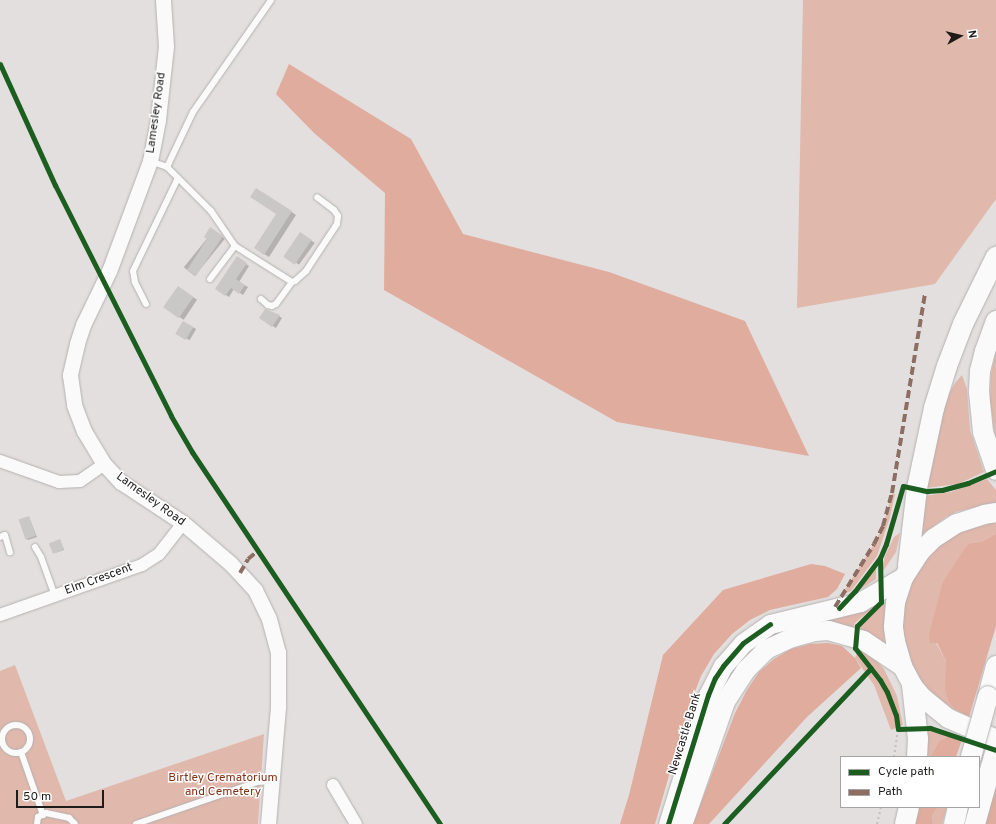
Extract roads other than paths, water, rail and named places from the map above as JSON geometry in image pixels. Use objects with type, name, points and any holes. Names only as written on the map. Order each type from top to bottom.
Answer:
[{"type":"highway","points":[[905,571],[917,488],[934,408],[947,366],[963,324],[996,257]]},
{"type":"highway","points":[[996,321],[984,351],[980,371],[979,392],[983,432],[996,470]]},
{"type":"highway","points":[[971,756],[996,666]]},
{"type":"highway","points":[[912,685],[917,728],[917,756]]},
{"type":"highway","points":[[980,805],[996,748]]},
{"type":"highway","points":[[905,824],[909,808]]},
{"type":"highway","points":[[954,824],[958,808]]},
{"type":"highway","points":[[975,824],[979,808]]},
{"type":"main road","points":[[996,512],[967,518],[945,529],[920,551],[905,571],[895,602],[894,627],[895,642],[902,666],[912,685],[934,708],[948,718],[996,739]]},
{"type":"main road","name":"Newcastle Bank","points":[[668,824],[708,695],[715,678],[732,654],[755,633],[770,624],[860,602],[905,571]]},
{"type":"main road","name":"Newcastle Bank","points":[[682,824],[725,702],[745,670],[766,649],[792,637],[814,631],[828,630],[863,640],[902,666]]},
{"type":"street","name":"Lamesley Road","points":[[163,0],[166,46],[158,120],[150,161],[109,271],[76,344],[70,375],[74,405],[84,431],[104,464],[121,482],[183,523],[240,573],[255,590],[269,619],[278,652],[278,707],[268,824]]},
{"type":"street","points":[[0,461],[60,482],[80,481],[104,464]]},
{"type":"street","name":"Elm Crescent","points":[[0,615],[142,565],[159,554],[183,523]]},
{"type":"street","points":[[333,785],[350,822]]},
{"type":"lane","points":[[167,167],[193,112],[271,0]]},
{"type":"lane","points":[[150,161],[167,167],[211,211],[235,246],[292,282]]},
{"type":"lane","points":[[146,304],[135,282],[133,271],[178,178]]},
{"type":"lane","points":[[261,299],[268,305],[272,306],[276,304],[292,282],[306,271],[337,224],[338,216],[334,210],[317,197]]},
{"type":"lane","points":[[210,279],[235,246]]},
{"type":"lane","points":[[0,537],[5,536],[10,552]]},
{"type":"lane","points":[[35,547],[41,557],[55,596]]},
{"type":"lane","points":[[10,726],[20,726],[28,731],[30,740],[26,748],[21,752],[10,751],[2,744],[2,739],[6,729],[10,726]]},
{"type":"lane","points":[[21,752],[43,815]]},
{"type":"lane","points":[[136,824],[257,782],[272,781]]},
{"type":"lane","points":[[37,824],[38,817],[46,813],[69,818],[75,824]]},
{"type":"park label","name":"Birtley Crematorium and Cemetery","points":[[223,786]]}]
